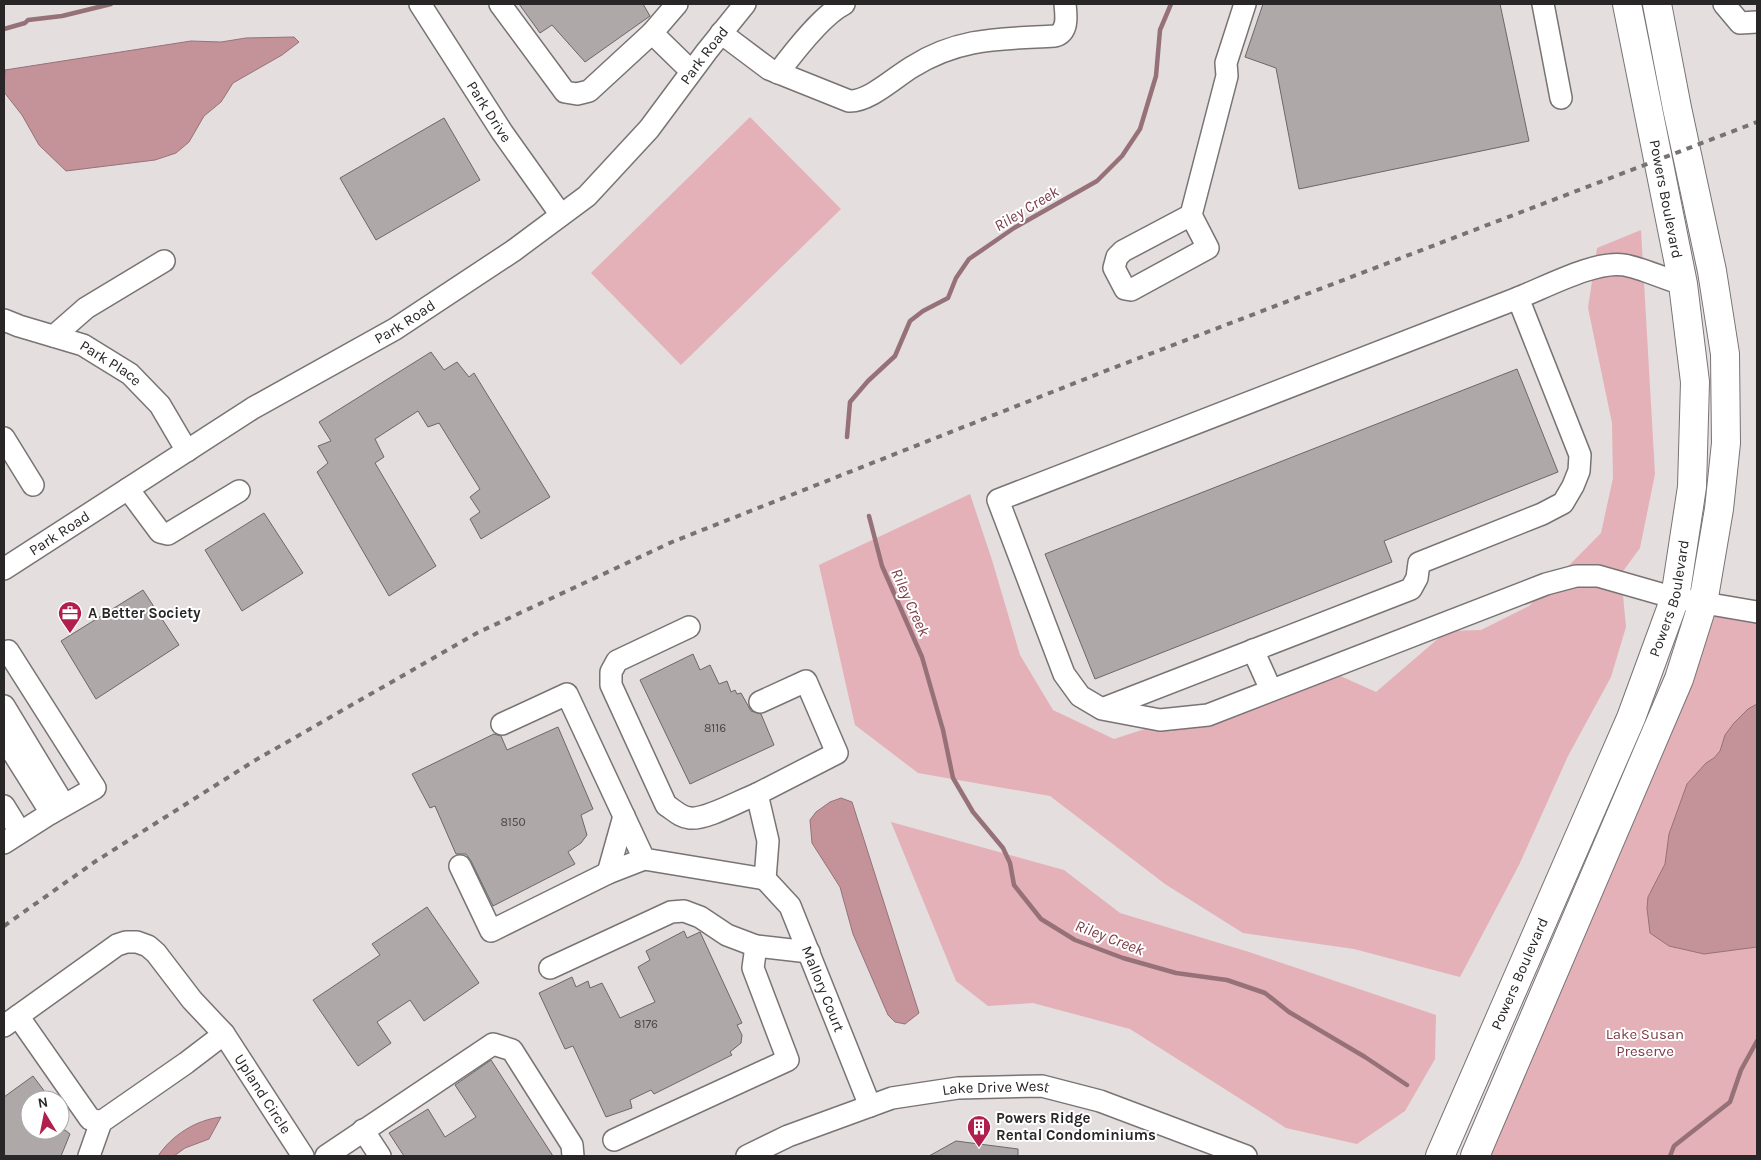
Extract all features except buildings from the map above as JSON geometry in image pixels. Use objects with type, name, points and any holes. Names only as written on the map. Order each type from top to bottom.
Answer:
[{"type":"main road","name":"Powers Boulevard","points":[[1440,1156],[1631,718],[1675,598],[1692,487],[1695,382],[1683,284],[1627,4]]},
{"type":"main road","name":"Powers Boulevard","points":[[1475,1156],[1680,679],[1703,602],[1719,509],[1726,443],[1724,354],[1712,271],[1657,4]]},
{"type":"street","name":"Park Drive","points":[[420,4],[502,132],[561,215]]},
{"type":"street","points":[[500,4],[565,92],[577,94],[589,91],[652,33],[677,4]]},
{"type":"street","name":"Park Road","points":[[4,569],[253,408],[395,328],[513,251],[587,196],[649,129],[745,4]]},
{"type":"street","points":[[778,73],[814,30],[838,7],[844,4]]},
{"type":"street","points":[[721,33],[769,69],[849,101],[856,101],[865,98],[913,66],[940,52],[959,45],[990,39],[1055,36],[1060,34],[1064,28],[1066,18],[1064,4]]},
{"type":"street","points":[[1191,215],[1226,76],[1226,63],[1245,4]]},
{"type":"street","points":[[1543,4],[1561,98]]},
{"type":"street","points":[[1724,4],[1740,23],[1757,22]]},
{"type":"street","points":[[652,33],[692,72]]},
{"type":"street","points":[[54,336],[86,308],[164,261]]},
{"type":"street","points":[[1683,284],[1624,265],[1606,265],[1589,270],[998,500],[1064,674],[1080,696],[1102,708],[1160,720],[1208,715],[1546,584],[1576,576],[1598,576],[1675,598],[1757,612]]},
{"type":"street","points":[[1102,708],[1411,589],[1417,578],[1418,564],[1542,514],[1563,502],[1573,486],[1579,470],[1580,455],[1518,298]]},
{"type":"street","name":"Park Place","points":[[4,320],[83,345],[130,374],[160,405],[187,450]]},
{"type":"street","points":[[4,438],[33,485]]},
{"type":"street","points":[[128,488],[160,532],[168,534],[239,492]]},
{"type":"street","points":[[690,627],[617,661],[611,672],[611,685],[666,805],[680,815],[691,818],[703,817],[757,794],[837,753],[806,681],[760,702]]},
{"type":"street","points":[[1253,650],[1270,690]]},
{"type":"street","points":[[4,654],[8,651],[94,788],[12,837],[4,806]]},
{"type":"street","points":[[502,724],[567,694],[644,859]]},
{"type":"street","points":[[4,706],[57,809]]},
{"type":"street","points":[[4,738],[57,809]]},
{"type":"street","points":[[460,866],[491,931],[608,873],[644,859],[765,879],[768,841],[757,794]]},
{"type":"street","points":[[608,873],[624,816]]},
{"type":"street","name":"Mallory Court","points":[[765,879],[790,906],[870,1106]]},
{"type":"street","points":[[550,968],[671,912],[684,911],[700,917],[727,935],[756,946],[809,952]]},
{"type":"street","name":"Upland Circle","points":[[11,1021],[116,945],[126,942],[137,942],[148,946],[156,953],[192,1000],[224,1034],[303,1156]]},
{"type":"street","points":[[614,1140],[788,1060],[753,968],[756,946]]},
{"type":"street","points":[[11,1021],[90,1119],[101,1122]]},
{"type":"street","points":[[89,1156],[101,1122],[224,1034]]},
{"type":"street","points":[[326,1156],[493,1044],[512,1050],[572,1145],[573,1156]]},
{"type":"street","name":"Lake Drive West","points":[[747,1156],[788,1136],[892,1098],[958,1088],[1042,1086],[1100,1100],[1246,1156]]},
{"type":"street","points":[[363,1130],[380,1156]]},
{"type":"green space","points":[[750,117],[841,209],[681,365],[591,273]]},
{"type":"green space","points":[[1641,230],[1655,474],[1640,548],[1621,574],[1626,627],[1611,677],[1568,756],[1519,865],[1460,977],[1354,949],[1243,933],[1165,884],[1050,796],[918,773],[855,725],[819,565],[970,494],[1020,655],[1053,710],[1114,739],[1327,670],[1376,692],[1447,631],[1481,630],[1529,606],[1601,533],[1613,478],[1612,423],[1588,308],[1597,248]]},
{"type":"green space","name":"Lake Susan Preserve","points":[[1703,603],[1757,612],[1757,1156],[1475,1156]]},
{"type":"green space","points":[[891,822],[1064,870],[1120,913],[1249,952],[1436,1015],[1435,1059],[1405,1111],[1357,1144],[1286,1128],[1130,1029],[1033,1003],[988,1006],[956,981]]},
{"type":"shaded area","points":[[294,37],[299,42],[282,55],[233,83],[221,102],[204,116],[189,142],[176,153],[155,160],[66,171],[39,145],[22,115],[4,92],[5,70],[191,41],[221,42],[246,38]]},
{"type":"shaded area","points":[[1757,704],[1757,947],[1704,954],[1669,946],[1650,933],[1647,908],[1648,897],[1665,864],[1669,834],[1687,784],[1720,751],[1725,735],[1734,723],[1748,709]]},
{"type":"shaded area","points":[[841,798],[852,802],[919,1013],[905,1024],[895,1022],[888,1015],[853,934],[840,887],[812,843],[810,820],[816,812],[830,802]]},
{"type":"shaded area","points":[[221,1117],[209,1139],[185,1148],[174,1156],[158,1156],[170,1141],[185,1130],[203,1121]]},
{"type":"waterway","name":"Riley Creek","points":[[4,29],[25,23],[28,20],[62,16],[111,4]]},
{"type":"waterway","name":"Riley Creek","points":[[847,437],[850,402],[868,381],[895,356],[910,321],[923,311],[948,298],[956,278],[969,259],[1014,228],[1097,181],[1122,156],[1140,129],[1156,76],[1160,30],[1171,4]]},
{"type":"waterway","name":"Riley Creek","points":[[869,516],[882,566],[922,657],[943,730],[953,778],[973,812],[1003,848],[1010,863],[1014,885],[1041,919],[1075,940],[1123,958],[1176,973],[1227,980],[1265,993],[1289,1012],[1365,1057],[1407,1085]]},
{"type":"waterway","name":"Riley Creek","points":[[1670,1156],[1674,1146],[1730,1102],[1741,1070],[1757,1041]]},
{"type":"railway","points":[[4,926],[96,861],[254,761],[477,633],[672,542],[1113,368],[1757,122]]},
{"type":"place","name":"A Better Society","points":[[70,634]]},
{"type":"place","name":"Powers Ridge Rental Condominiums","points":[[979,1148]]}]
